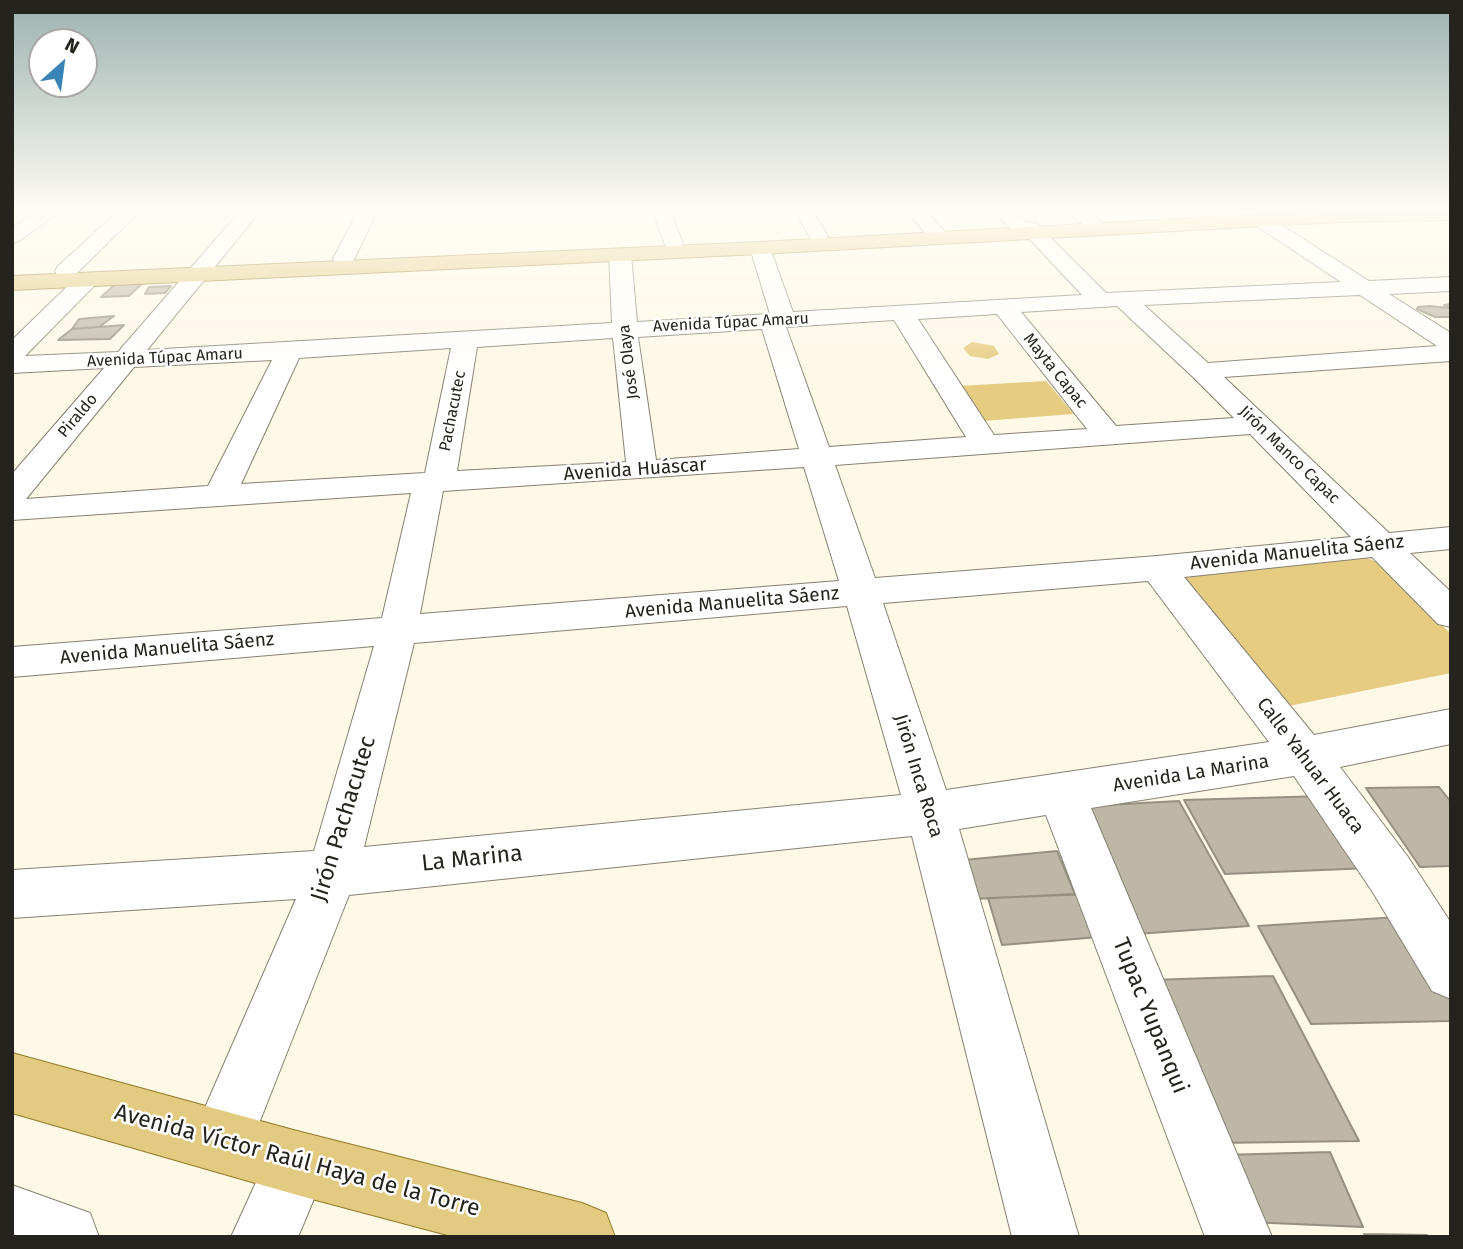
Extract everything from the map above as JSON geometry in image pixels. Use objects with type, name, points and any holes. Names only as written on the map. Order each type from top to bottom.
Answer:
[{"type":"main road","points":[[203,269],[227,267]]},
{"type":"main road","points":[[12,283],[76,275],[254,267]]},
{"type":"main road","points":[[12,273],[76,275]]},
{"type":"main road","name":"Avenida Víctor Raúl Haya de la Torre","points":[[12,1083],[297,1163],[582,1237]]},
{"type":"street","points":[[12,355],[83,267]]},
{"type":"street","name":"José Olaya","points":[[621,267],[625,330],[642,470]]},
{"type":"street","name":"Jirón Inca Roca","points":[[765,267],[816,456],[930,813],[1046,1237]]},
{"type":"street","name":"Jirón Manco Capac","points":[[1073,267],[1202,371],[1451,614]]},
{"type":"street","points":[[1334,267],[1451,344]]},
{"type":"street","name":"Piraldo","points":[[12,495],[203,269]]},
{"type":"street","name":"Avenida Túpac Amaru","points":[[12,365],[289,351],[1003,306],[1451,284]]},
{"type":"street","name":"Mayta Capac","points":[[1003,306],[1108,436]]},
{"type":"street","points":[[901,312],[985,444]]},
{"type":"street","name":"Pachacutec","points":[[434,483],[467,339]]},
{"type":"street","points":[[220,495],[289,351]]},
{"type":"street","points":[[1202,371],[1451,354]]},
{"type":"street","name":"Avenida Huáscar","points":[[12,510],[642,470],[1258,425]]},
{"type":"street","name":"Jirón Pachacutec","points":[[221,1142],[332,873],[398,631],[434,483]]},
{"type":"street","name":"Avenida Manuelita Sáenz","points":[[12,662],[1157,568],[1451,538]]},
{"type":"street","name":"Calle Yahuar Huaca","points":[[1157,568],[1339,800],[1451,972]]},
{"type":"street","name":"Avenida La Marina","points":[[930,813],[1062,795],[1303,756],[1451,726]]},
{"type":"street","name":"Tupac Yupanqui","points":[[1062,795],[1239,1237]]},
{"type":"street","name":"La Marina","points":[[12,894],[332,873],[930,813]]},
{"type":"street","points":[[264,1237],[297,1163]]},
{"type":"street","points":[[12,1218],[66,1237]]},
{"type":"shaded area","points":[[972,342],[994,346],[999,354],[988,359],[970,356],[963,348]]},
{"type":"shaded area","points":[[1046,381],[1074,414],[982,421],[959,386]]},
{"type":"shaded area","points":[[1367,558],[1379,563],[1451,634],[1451,673],[1284,707],[1184,579],[1189,573]]},
{"type":"building","points":[[147,279],[129,296],[101,297],[119,281]]},
{"type":"building","points":[[171,286],[165,293],[145,294],[149,287]]},
{"type":"building","points":[[1451,304],[1451,317],[1435,317],[1417,309],[1430,306],[1449,308],[1444,305]]},
{"type":"building","points":[[114,316],[99,327],[72,329],[79,319]]},
{"type":"building","points":[[124,325],[110,339],[58,340],[72,329]]},
{"type":"building","points":[[1439,787],[1451,802],[1451,866],[1420,867],[1366,788]]},
{"type":"building","points":[[1325,796],[1371,868],[1225,874],[1184,800]]},
{"type":"building","points":[[1179,801],[1249,926],[1122,935],[1069,807]]},
{"type":"building","points":[[1057,851],[1075,894],[974,899],[964,860]]},
{"type":"building","points":[[1093,894],[1111,936],[1002,945],[988,898]]},
{"type":"building","points":[[1398,917],[1451,998],[1451,1021],[1311,1024],[1258,926]]},
{"type":"building","points":[[1273,976],[1359,1141],[1214,1143],[1150,980]]},
{"type":"building","points":[[1330,1152],[1363,1227],[1248,1222],[1222,1155]]},
{"type":"building","points":[[1364,1234],[1427,1235],[1428,1237],[1365,1237]]}]
